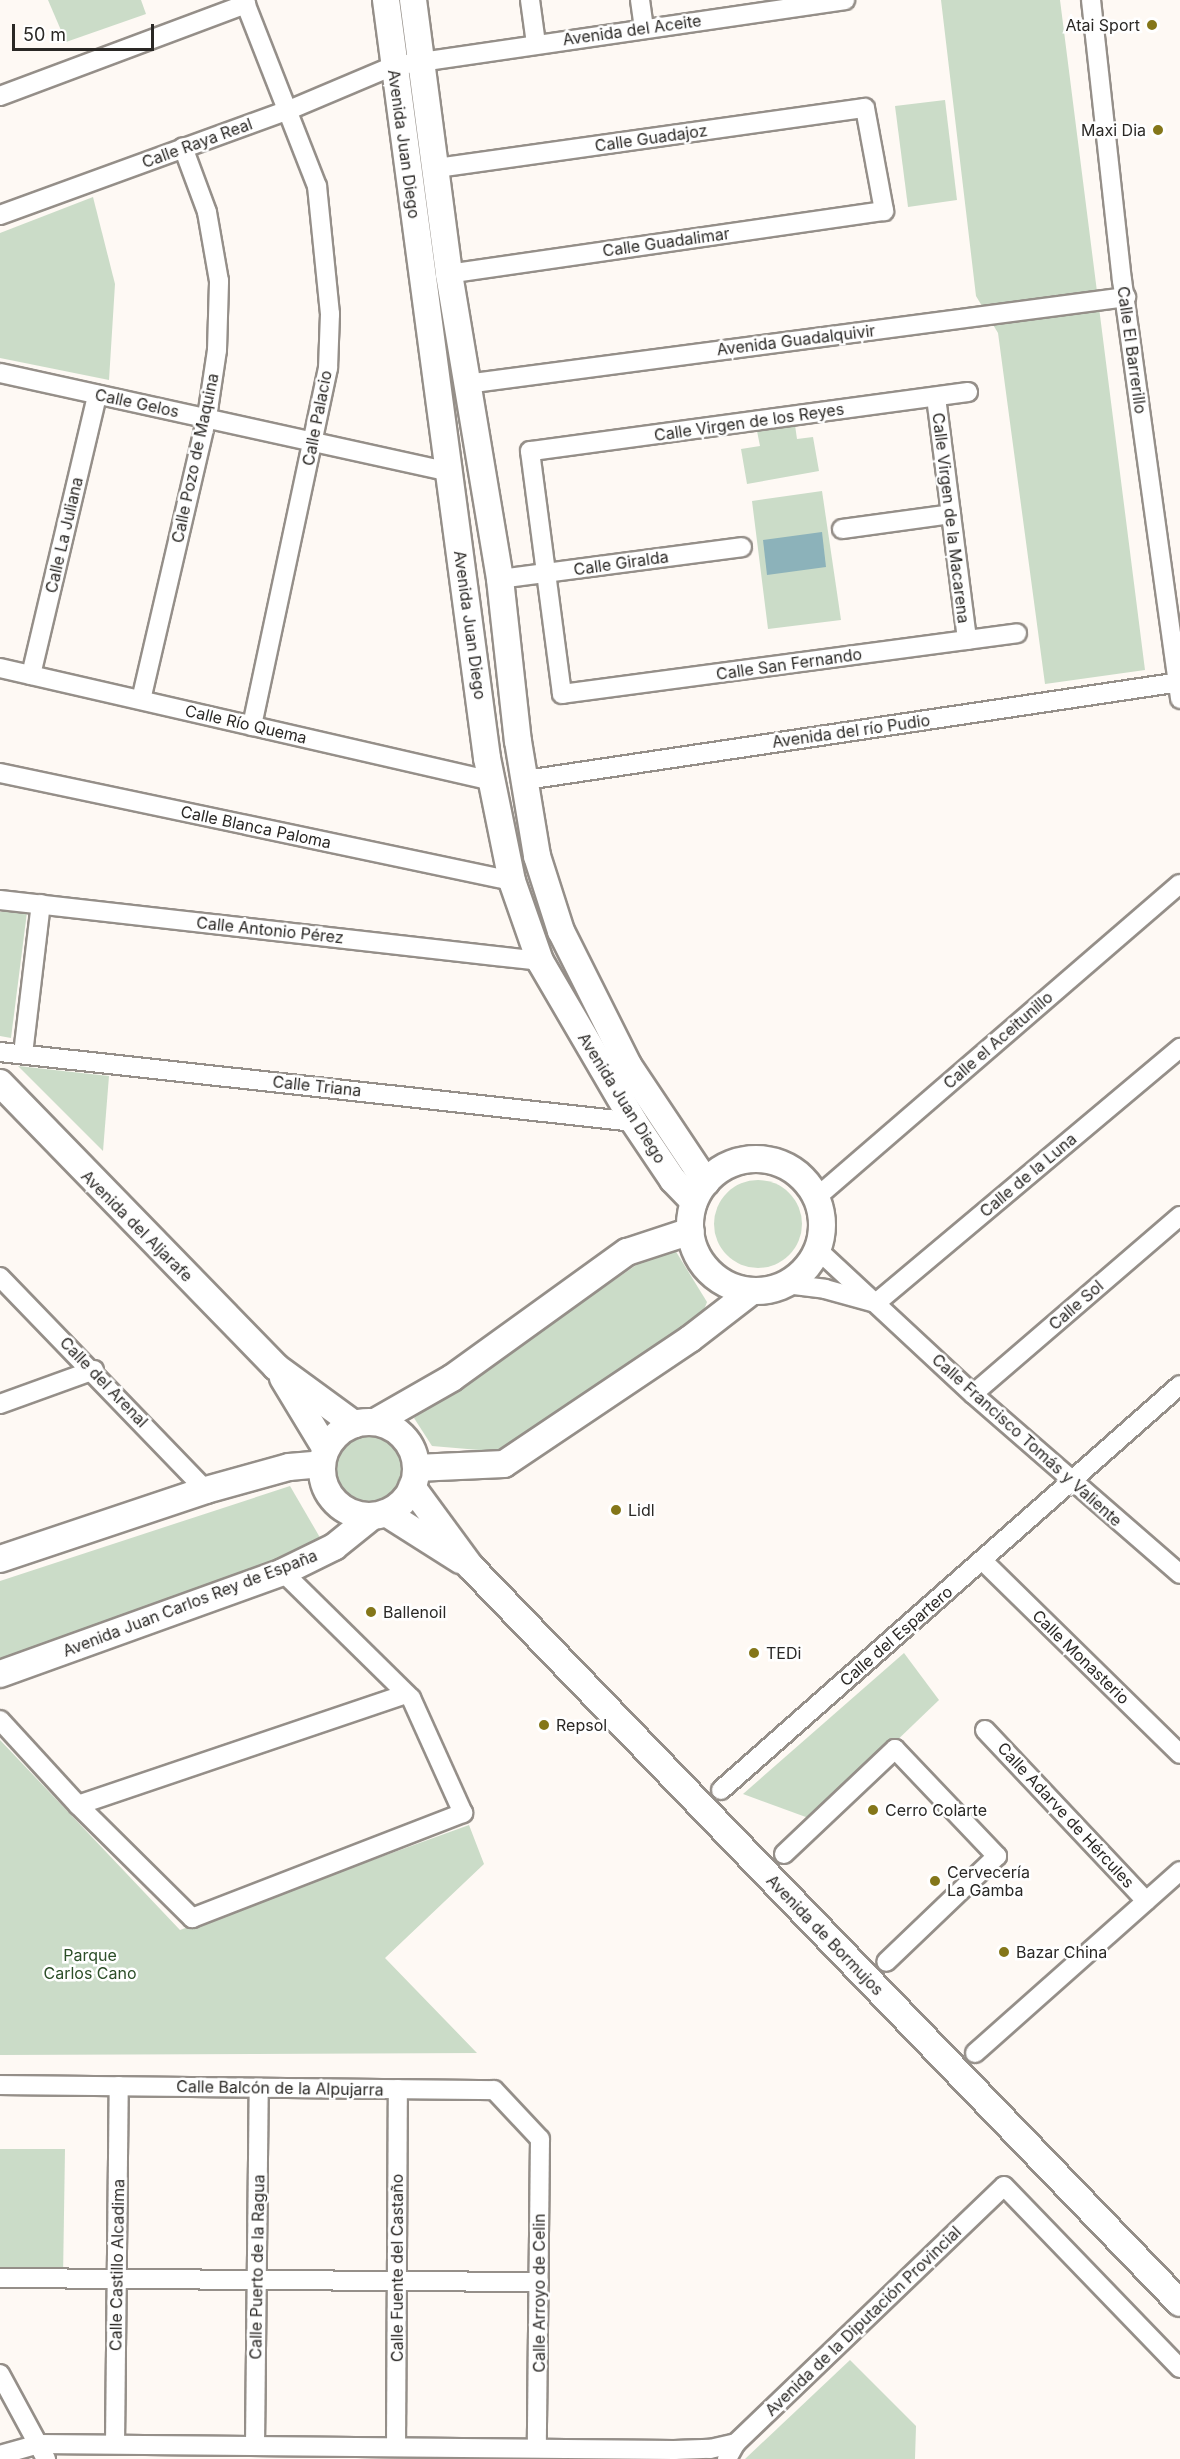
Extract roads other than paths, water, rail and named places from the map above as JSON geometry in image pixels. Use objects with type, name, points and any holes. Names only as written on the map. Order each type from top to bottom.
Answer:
[{"type":"street","name":"Avenida Juan Diego","points":[[386,0],[393,66],[492,781],[512,881],[540,961],[634,1122],[674,1180],[700,1192]]},
{"type":"street","name":"Avenida Juan Diego","points":[[413,0],[419,61],[436,168],[449,274],[500,579],[537,856],[561,931],[628,1065],[700,1192]]},
{"type":"street","points":[[530,0],[536,44]]},
{"type":"street","points":[[640,0],[645,28]]},
{"type":"street","name":"Avenida del Aceite","points":[[393,66],[645,28],[747,7],[845,0]]},
{"type":"street","name":"Calle El Barrerillo","points":[[1091,0],[1126,297],[1179,688]]},
{"type":"street","points":[[0,96],[245,2]]},
{"type":"street","name":"Calle Palacio","points":[[245,2],[317,186],[327,261],[328,368],[252,726]]},
{"type":"street","name":"Calle Raya Real","points":[[0,215],[288,110],[393,66]]},
{"type":"street","name":"Calle Guadajoz","points":[[436,168],[865,108],[884,211]]},
{"type":"street","name":"Calle Pozo de Maquina","points":[[141,700],[207,417],[217,350],[219,281],[207,212],[183,147]]},
{"type":"street","name":"Calle Guadalimar","points":[[449,274],[884,211]]},
{"type":"street","name":"Avenida Guadalquivir","points":[[466,384],[1126,297]]},
{"type":"street","name":"Calle Gelos","points":[[0,373],[449,472]]},
{"type":"street","name":"Calle Virgen de los Reyes","points":[[546,573],[530,451],[968,392]]},
{"type":"street","name":"Calle La Juliana","points":[[31,675],[97,395]]},
{"type":"street","name":"Calle Virgen de la Macarena","points":[[936,397],[967,640]]},
{"type":"street","points":[[842,529],[951,514]]},
{"type":"street","name":"Calle Giralda","points":[[500,579],[742,547]]},
{"type":"street","name":"Calle San Fernando","points":[[546,573],[562,694],[1017,633]]},
{"type":"street","name":"Calle Río Quema","points":[[0,668],[492,781]]},
{"type":"street","name":"Avenida del río Pudio","points":[[526,780],[1179,688]]},
{"type":"street","name":"Calle Blanca Paloma","points":[[0,773],[512,881]]},
{"type":"street","name":"Calle el Aceitunillo","points":[[817,1197],[1180,884]]},
{"type":"street","name":"Calle Antonio Pérez","points":[[0,900],[540,961]]},
{"type":"street","points":[[23,1054],[41,904]]},
{"type":"street","name":"Calle de la Luna","points":[[876,1303],[1180,1048]]},
{"type":"street","name":"Calle Triana","points":[[0,1052],[634,1122]]},
{"type":"street","name":"Avenida del Aljarafe","points":[[0,1083],[276,1367],[365,1423]]},
{"type":"street","points":[[414,1478],[504,1464],[690,1339],[752,1291],[786,1284],[799,1275],[818,1250],[822,1232],[817,1197],[804,1179],[787,1166],[765,1159],[744,1160],[723,1167],[700,1192],[691,1231],[704,1265],[725,1282],[752,1291]]},
{"type":"street","name":"Calle Sol","points":[[973,1394],[1180,1216]]},
{"type":"street","points":[[365,1423],[400,1434],[409,1444],[414,1478],[402,1502],[379,1515],[340,1507],[323,1480],[324,1456],[338,1434],[365,1423],[449,1380],[627,1252],[691,1231]]},
{"type":"street","name":"Calle Francisco Tomás y Valiente","points":[[818,1250],[1069,1480],[1180,1574]]},
{"type":"street","name":"Calle del Arenal","points":[[0,1277],[94,1370],[206,1490]]},
{"type":"street","name":"Calle Francisco Tomás y Valiente","points":[[786,1284],[825,1289],[876,1303]]},
{"type":"street","name":"Avenida del Aljarafe","points":[[276,1367],[324,1456]]},
{"type":"street","points":[[0,1404],[94,1370]]},
{"type":"street","name":"Calle del Espartero","points":[[721,1790],[982,1560],[1069,1480],[1180,1385]]},
{"type":"street","points":[[0,1559],[206,1490],[324,1456]]},
{"type":"street","name":"Avenida de Bormujos","points":[[414,1478],[470,1566],[1180,2303]]},
{"type":"street","name":"Avenida de Bormujos","points":[[379,1515],[470,1566]]},
{"type":"street","name":"Avenida Juan Carlos Rey de España","points":[[0,1674],[283,1572],[334,1548],[379,1515]]},
{"type":"street","name":"Calle Monasterio","points":[[982,1560],[1180,1754]]},
{"type":"street","points":[[0,1720],[78,1805],[192,1918],[463,1813],[406,1694],[283,1572]]},
{"type":"street","points":[[78,1805],[406,1694]]},
{"type":"street","name":"Calle Adarve de Hércules","points":[[985,1730],[1146,1900]]},
{"type":"street","points":[[784,1854],[895,1749],[997,1856],[886,1962]]},
{"type":"street","points":[[975,2054],[1180,1871]]},
{"type":"street","name":"Calle Balcón de la Alpujarra","points":[[0,2085],[494,2090],[540,2139]]},
{"type":"street","name":"Calle Castillo Alcadima","points":[[115,2445],[119,2086]]},
{"type":"street","name":"Calle Puerto de la Ragua","points":[[255,2445],[259,2089]]},
{"type":"street","name":"Calle Fuente del Castaño","points":[[396,2446],[398,2089]]},
{"type":"street","name":"Calle Arroyo de Celin","points":[[537,2447],[540,2139]]},
{"type":"street","name":"Avenida de la Diputación Provincial","points":[[731,2451],[1004,2186],[1180,2368]]},
{"type":"street","points":[[0,2278],[539,2282]]},
{"type":"street","points":[[0,2374],[43,2452]]},
{"type":"street","points":[[0,2456],[115,2445],[537,2447],[731,2451]]},
{"type":"water","points":[[822,532],[826,567],[767,575],[763,540]]},
{"type":"place","name":"Atai Sport","points":[[1152,25]]},
{"type":"place","name":"Maxi Dia","points":[[1158,130]]},
{"type":"place","name":"Lidl","points":[[616,1510]]},
{"type":"place","name":"Ballenoil","points":[[371,1612]]},
{"type":"place","name":"TEDi","points":[[754,1653]]},
{"type":"place","name":"Repsol","points":[[544,1725]]},
{"type":"place","name":"Cerro Colarte","points":[[873,1810]]},
{"type":"place","name":"Cervecería La Gamba","points":[[935,1881]]},
{"type":"place","name":"Bazar China","points":[[1004,1952]]},
{"type":"park label","name":"Parque Carlos Cano","points":[[90,1964]]}]
